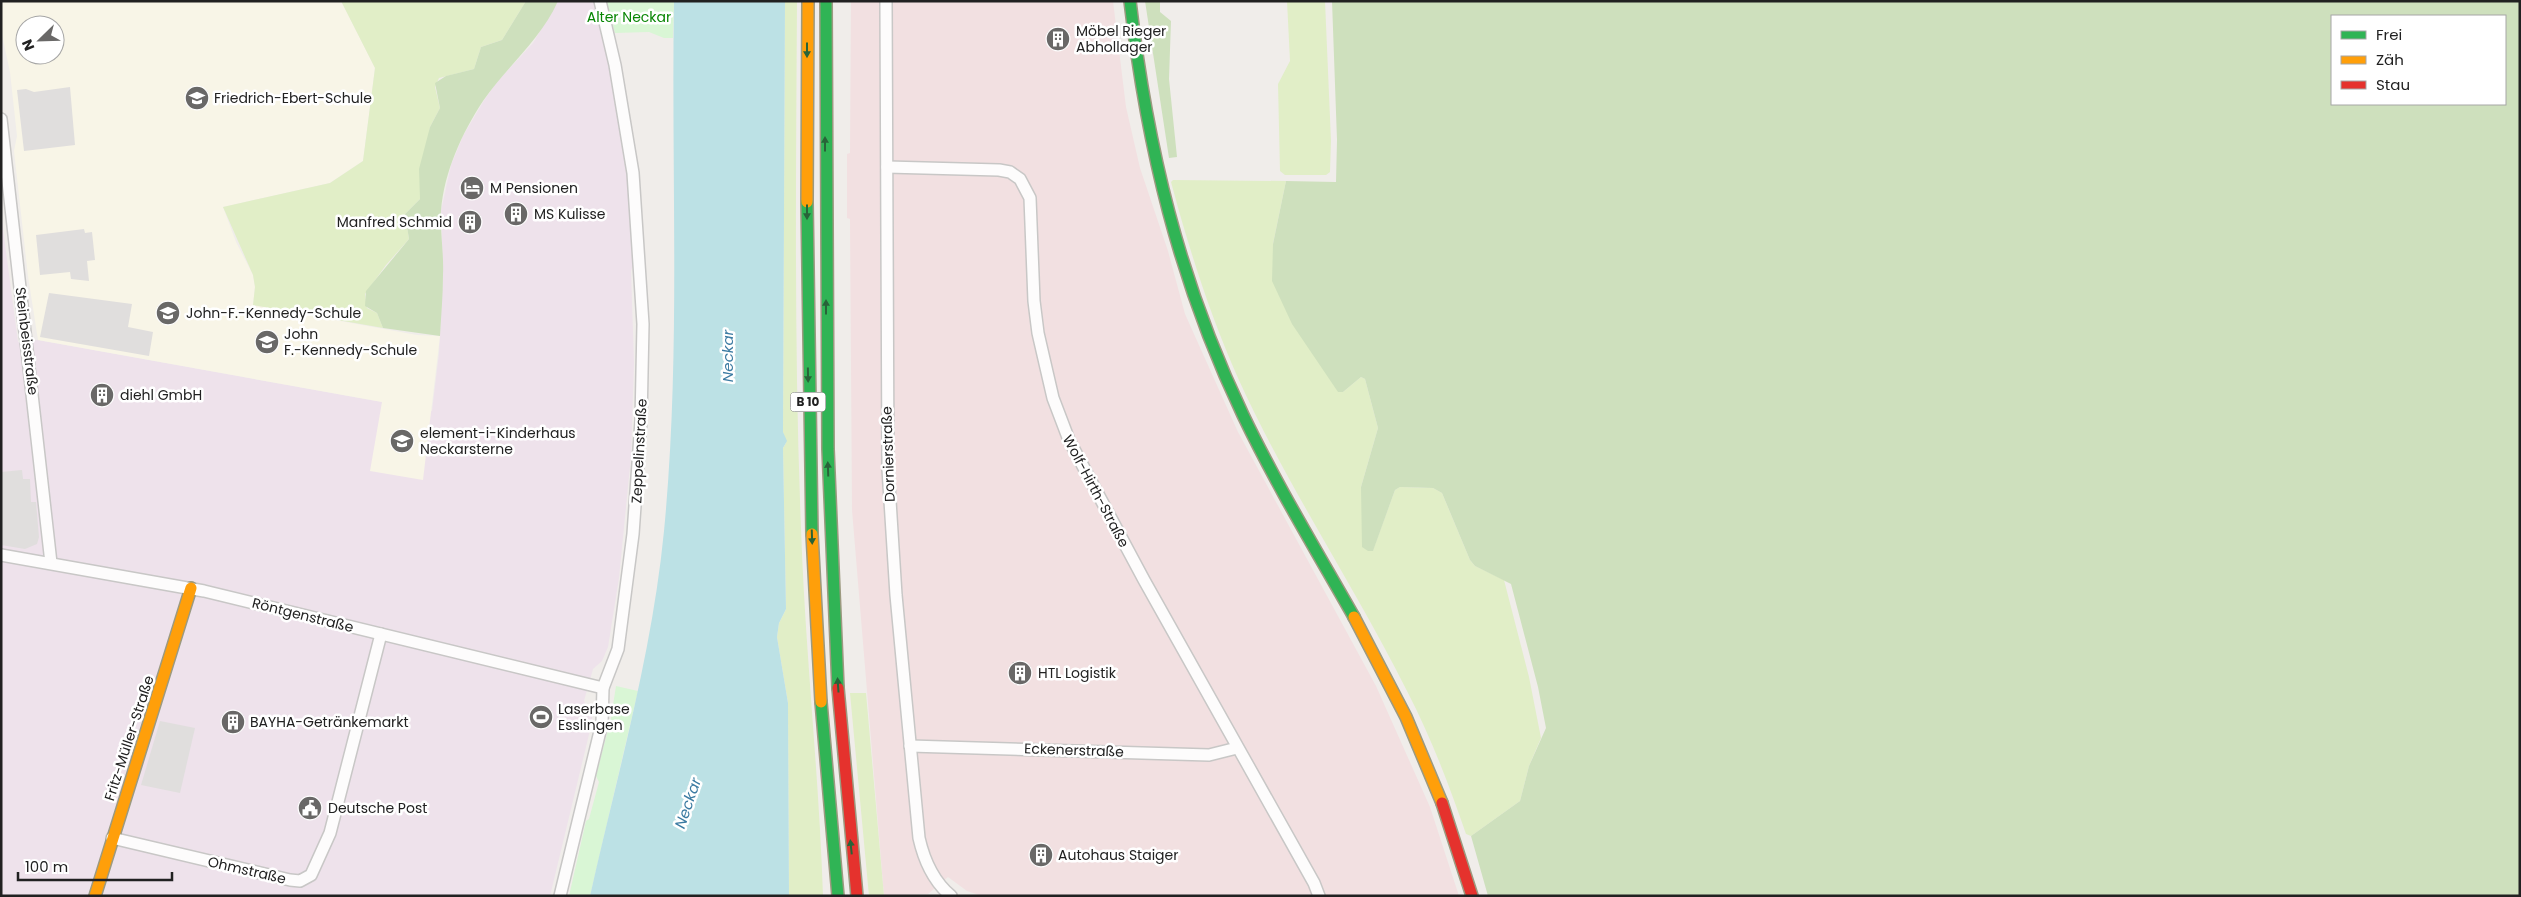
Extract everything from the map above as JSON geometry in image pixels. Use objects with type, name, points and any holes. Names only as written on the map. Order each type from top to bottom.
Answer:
[{"type":"main road","name":"B 10","points":[[808,1],[807,328],[811,522],[821,712],[838,896]]},
{"type":"main road","name":"B 10","points":[[826,1],[826,310],[829,525],[839,705],[856,896]]},
{"type":"main road","points":[[1130,1],[1145,112],[1158,179],[1200,318],[1259,446],[1395,694],[1433,779],[1472,896]]},
{"type":"main road","name":"Fritz-Müller-Straße","points":[[95,896],[191,588]]},
{"type":"main road","points":[[833,896],[835,871]]},
{"type":"street","name":"Zeppelinstraße","points":[[560,896],[602,723],[603,688],[618,649],[633,534],[641,421],[643,324],[633,173],[615,65],[600,1]]},
{"type":"street","name":"Dornierstraße","points":[[886,1],[888,468],[917,825],[921,848],[935,879],[951,896]]},
{"type":"street","name":"Steinbeisstraße","points":[[1,119],[51,563]]},
{"type":"street","name":"Wolf-Hirth-Straße","points":[[886,168],[999,170],[1016,176],[1025,184],[1031,207],[1034,301],[1038,333],[1048,382],[1064,428],[1113,524],[1314,883],[1319,896]]},
{"type":"street","name":"Röntgenstraße","points":[[1,555],[191,588],[603,688]]},
{"type":"street","name":"Ohmstraße","points":[[112,838],[290,880],[300,881],[309,876],[320,857],[335,818],[381,634]]},
{"type":"street","name":"Eckenerstraße","points":[[910,746],[1209,756],[1237,748]]},
{"type":"shaded area","points":[[1,1],[341,1],[375,68],[363,161],[330,183],[223,207],[236,242],[253,275],[255,287],[253,305],[417,335],[440,336],[423,480],[370,471],[382,402],[38,340],[28,276],[14,151],[17,136],[10,72],[1,30]]},
{"type":"shaded area","points":[[558,1],[595,1],[604,38],[629,189],[634,263],[631,271],[634,363],[631,456],[619,578],[608,647],[602,661],[593,669],[584,701],[592,714],[592,722],[550,896],[1,896],[1,214],[18,342],[38,340],[432,411],[439,353],[443,275],[441,211],[451,165],[463,136],[483,102],[496,83],[533,43]]},
{"type":"shaded area","points":[[851,1],[1113,1],[1126,107],[1140,168],[1168,251],[1185,314],[1238,432],[1376,686],[1430,807],[1459,896],[982,896],[967,891],[948,877],[928,894],[884,896],[852,510],[850,219],[847,218],[847,154],[850,153]]},
{"type":"shaded area","points":[[70,87],[75,145],[24,151],[17,90],[26,89],[34,92]]},
{"type":"shaded area","points":[[84,229],[85,233],[92,232],[95,260],[87,261],[89,281],[71,279],[70,272],[40,275],[36,235]]},
{"type":"shaded area","points":[[49,293],[132,304],[128,327],[153,332],[149,356],[40,337]]},
{"type":"shaded area","points":[[22,470],[23,479],[30,479],[31,502],[36,502],[39,537],[37,544],[25,549],[1,545],[1,472]]},
{"type":"shaded area","points":[[160,721],[195,728],[180,793],[141,785]]},
{"type":"green space","points":[[341,1],[526,1],[502,40],[481,47],[474,69],[439,78],[435,87],[440,108],[430,127],[420,199],[405,214],[409,239],[386,265],[365,294],[367,308],[377,313],[383,328],[253,305],[255,287],[253,275],[223,207],[330,183],[363,161],[375,68]]},
{"type":"green space","points":[[526,1],[558,1],[542,29],[492,88],[475,113],[455,153],[446,182],[441,211],[443,291],[440,336],[383,328],[377,313],[365,306],[366,291],[409,239],[405,214],[420,199],[419,169],[430,127],[440,108],[435,83],[446,76],[474,69],[481,47],[502,40]]},
{"type":"green space","name":"Alter Neckar","points":[[606,1],[674,1],[673,38],[664,38],[649,32],[615,33]]},
{"type":"green space","points":[[785,1],[797,1],[797,396],[803,574],[823,896],[789,896],[788,703],[777,637],[779,623],[786,609],[783,448],[786,443],[783,432]]},
{"type":"green space","points":[[1145,1],[1160,1],[1160,12],[1171,21],[1169,79],[1177,157],[1169,158]]},
{"type":"green space","points":[[1287,1],[1325,1],[1331,141],[1330,172],[1326,175],[1285,175],[1280,171],[1278,84],[1290,61]]},
{"type":"green space","points":[[1332,1],[2520,1],[2520,896],[1488,896],[1471,836],[1520,801],[1529,766],[1546,728],[1538,687],[1511,584],[1475,566],[1470,560],[1442,493],[1433,488],[1400,487],[1395,490],[1373,551],[1368,551],[1362,547],[1361,487],[1378,428],[1365,379],[1361,377],[1343,392],[1338,392],[1292,324],[1272,281],[1273,244],[1286,181],[1336,182],[1337,140]]},
{"type":"green space","points":[[1173,180],[1286,181],[1273,244],[1343,392],[1361,377],[1365,379],[1378,428],[1361,487],[1373,550],[1395,490],[1400,487],[1433,488],[1442,493],[1470,560],[1475,566],[1504,580],[1529,677],[1541,738],[1529,766],[1520,801],[1471,836],[1466,834],[1439,761],[1407,691],[1299,497],[1238,378],[1201,282],[1171,182]]},
{"type":"green space","points":[[616,686],[638,691],[590,896],[569,896],[586,821],[589,819],[599,782],[596,776],[611,718]]},
{"type":"green space","points":[[850,693],[866,693],[884,896],[869,896]]},
{"type":"water","name":"Neckar","points":[[674,1],[785,1],[783,432],[787,441],[783,448],[786,609],[779,623],[777,637],[788,703],[789,896],[590,896],[633,715],[651,623],[664,531],[669,465],[674,333]]},
{"type":"traffic: fast","points":[[826,1],[828,449],[838,688]]},
{"type":"traffic: fast","points":[[1130,1],[1137,55],[1156,161],[1184,264],[1201,314],[1220,365],[1256,441],[1354,617]]},
{"type":"traffic: fast","points":[[807,202],[812,534]]},
{"type":"traffic: fast","points":[[821,702],[838,896]]},
{"type":"traffic: slow","points":[[807,202],[808,1]]},
{"type":"traffic: slow","points":[[812,534],[821,702]]},
{"type":"traffic: slow","points":[[95,896],[191,588]]},
{"type":"traffic: slow","points":[[1354,617],[1406,717],[1442,803]]},
{"type":"traffic: jam","points":[[838,688],[857,896]]},
{"type":"traffic: jam","points":[[1442,803],[1472,896]]},
{"type":"place","name":"Möbel Rieger Abhollager","points":[[1058,39]]},
{"type":"place","name":"Friedrich-Ebert-Schule","points":[[197,98]]},
{"type":"place","name":"M Pensionen","points":[[472,188]]},
{"type":"place","name":"MS Kulisse","points":[[516,214]]},
{"type":"place","name":"Manfred Schmid","points":[[470,222]]},
{"type":"place","name":"John-F.-Kennedy-Schule","points":[[168,313]]},
{"type":"place","name":"John F.-Kennedy-Schule","points":[[267,342]]},
{"type":"place","name":"diehl GmbH","points":[[102,395]]},
{"type":"place","name":"element-i-Kinderhaus Neckarsterne","points":[[402,441]]},
{"type":"place","name":"HTL Logistik","points":[[1020,673]]},
{"type":"place","name":"Laserbase Esslingen","points":[[541,717]]},
{"type":"place","name":"BAYHA-Getränkemarkt","points":[[233,722]]},
{"type":"place","name":"Deutsche Post","points":[[310,808]]},
{"type":"place","name":"Autohaus Staiger","points":[[1041,855]]}]
